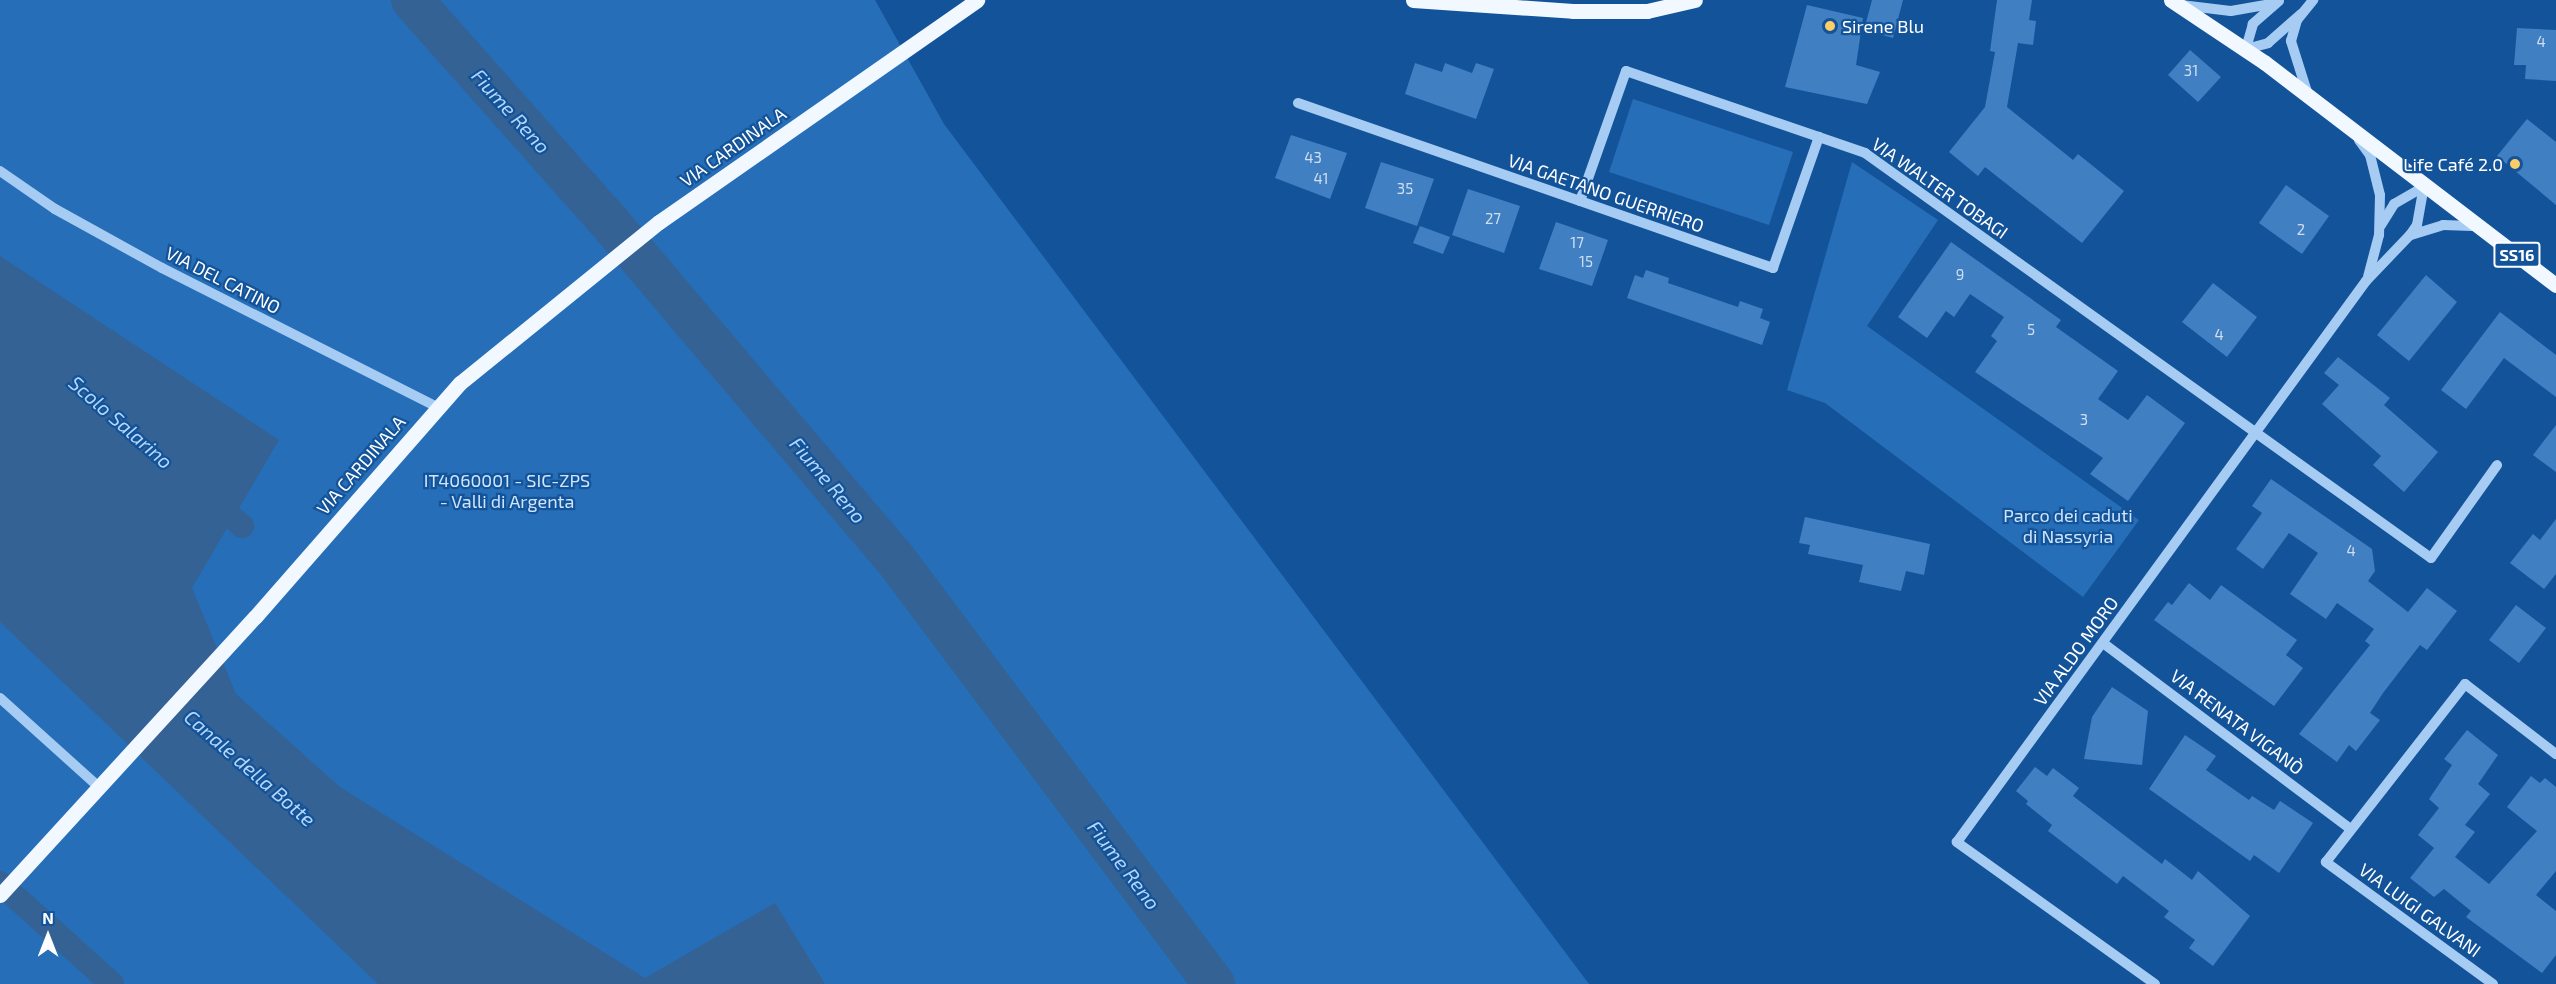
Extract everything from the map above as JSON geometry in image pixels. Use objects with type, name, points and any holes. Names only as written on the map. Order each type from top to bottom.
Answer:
[{"type":"main road","name":"VIA CARDINALA","points":[[0,896],[255,617],[437,407],[488,359],[659,222],[977,0]]},
{"type":"main road","points":[[1413,0],[1573,11],[1647,11],[1682,6],[1695,0]]},
{"type":"main road","name":"SS16","points":[[2175,2],[2246,49],[2310,101],[2556,285]]},
{"type":"street","points":[[2246,49],[2268,43],[2301,14],[2313,0]]},
{"type":"street","points":[[2246,49],[2253,24],[2280,1]]},
{"type":"street","points":[[2175,2],[2231,11],[2280,1]]},
{"type":"street","points":[[2301,14],[2291,41],[2310,101]]},
{"type":"street","name":"VIA WALTER TOBAGI","points":[[1580,201],[1626,71],[1865,153],[2431,558],[2497,465]]},
{"type":"street","name":"VIA GAETANO GUERRIERO","points":[[1298,103],[1773,268],[1819,137]]},
{"type":"street","name":"VIA ALDO MORO","points":[[2355,135],[2370,155],[2376,174],[2380,227]]},
{"type":"street","name":"VIA DEL CATINO","points":[[0,171],[55,209],[152,263],[437,407]]},
{"type":"street","name":"VIA ALDO MORO","points":[[2366,281],[2380,227],[2394,204],[2424,187]]},
{"type":"street","name":"VIA ALDO MORO","points":[[2155,984],[1957,842],[2366,281],[2410,235],[2417,225],[2424,187]]},
{"type":"street","name":"VIA ALDO MORO","points":[[2410,235],[2443,225],[2479,226]]},
{"type":"street","name":"VIA RENATA VIGANÒ","points":[[2103,643],[2351,829]]},
{"type":"street","points":[[2351,829],[2465,684],[2556,754]]},
{"type":"street","points":[[0,698],[99,787]]},
{"type":"street","name":"VIA LUIGI GALVANI","points":[[2351,829],[2326,862],[2493,984]]},
{"type":"green space","name":"IT4060001 - SIC-ZPS - Valli di Argenta","points":[[0,0],[875,0],[944,124],[1589,984],[0,984]]},
{"type":"green space","points":[[1633,99],[1793,152],[1769,225],[1609,172]]},
{"type":"green space","name":"Parco dei caduti di Nassyria","points":[[1852,162],[1938,220],[1867,326],[2139,520],[2083,597],[1825,403],[1787,390]]},
{"type":"water","name":"Canale della Botte","points":[[0,256],[279,440],[192,588],[236,694],[340,787],[645,978],[775,903],[825,984],[378,984],[0,622]]},
{"type":"building","points":[[1872,0],[1903,0],[1893,38],[1864,30]]},
{"type":"building","points":[[1997,0],[2032,0],[2029,20],[2036,21],[2033,45],[2018,43],[2007,107],[2073,160],[2078,154],[2124,191],[2082,243],[1985,167],[1978,176],[1949,152],[1985,107],[1995,52],[1990,51]]},
{"type":"building","points":[[1807,5],[1863,18],[1856,65],[1880,72],[1867,104],[1785,87]]},
{"type":"building","points":[[2517,28],[2556,30],[2556,81],[2525,79],[2526,65],[2514,65]]},
{"type":"building","points":[[2190,50],[2221,77],[2198,102],[2168,75]]},
{"type":"building","points":[[1415,63],[1442,72],[1445,63],[1472,73],[1476,63],[1494,69],[1476,119],[1405,94]]},
{"type":"building","points":[[2527,119],[2556,142],[2556,205],[2497,156]]},
{"type":"building","points":[[1291,135],[1347,153],[1330,199],[1275,178]]},
{"type":"building","points":[[1381,162],[1434,179],[1417,226],[1365,208]]},
{"type":"building","points":[[2286,185],[2329,216],[2302,254],[2259,223]]},
{"type":"building","points":[[1468,189],[1520,206],[1504,253],[1452,235]]},
{"type":"building","points":[[1556,222],[1608,240],[1592,286],[1539,269]]},
{"type":"building","points":[[1420,226],[1450,237],[1443,254],[1413,243]]},
{"type":"building","points":[[1951,242],[2061,320],[2056,327],[2118,371],[2098,399],[2128,420],[2147,395],[2185,423],[2128,501],[2090,474],[2103,458],[1975,372],[1997,341],[1991,336],[2004,317],[1970,294],[1954,317],[1946,311],[1927,338],[1898,317]]},
{"type":"building","points":[[1646,270],[1669,278],[1668,283],[1738,307],[1740,301],[1763,309],[1760,318],[1770,322],[1762,345],[1627,298],[1635,275],[1643,278]]},
{"type":"building","points":[[2426,275],[2457,302],[2409,361],[2377,335]]},
{"type":"building","points":[[2213,283],[2257,317],[2227,357],[2182,322]]},
{"type":"building","points":[[2500,312],[2556,355],[2556,397],[2504,358],[2466,409],[2441,390]]},
{"type":"building","points":[[2338,357],[2390,398],[2384,405],[2438,452],[2404,492],[2373,465],[2381,456],[2322,404],[2339,385],[2324,373]]},
{"type":"building","points":[[2556,425],[2556,472],[2533,455]]},
{"type":"building","points":[[2271,479],[2372,549],[2375,571],[2368,581],[2408,612],[2427,588],[2457,611],[2427,650],[2420,645],[2383,693],[2370,713],[2380,720],[2356,751],[2349,745],[2337,762],[2299,734],[2370,645],[2365,641],[2374,629],[2337,603],[2326,619],[2290,594],[2318,553],[2289,533],[2263,569],[2236,549],[2262,513],[2252,506]]},
{"type":"building","points":[[1805,517],[1930,544],[1924,575],[1906,571],[1901,591],[1859,582],[1863,565],[1808,554],[1810,545],[1799,543]]},
{"type":"building","points":[[2556,519],[2556,574],[2544,589],[2510,563],[2533,534],[2540,540]]},
{"type":"building","points":[[2189,583],[2210,600],[2221,585],[2297,640],[2286,655],[2303,668],[2274,706],[2154,620],[2168,602],[2172,605]]},
{"type":"building","points":[[2516,605],[2546,628],[2519,663],[2489,640]]},
{"type":"building","points":[[2112,687],[2148,711],[2142,765],[2084,759],[2092,717]]},
{"type":"building","points":[[2467,730],[2498,755],[2478,784],[2490,794],[2465,825],[2475,832],[2455,857],[2489,884],[2537,831],[2507,807],[2531,776],[2540,783],[2545,778],[2556,787],[2556,871],[2536,895],[2556,911],[2556,955],[2542,973],[2466,917],[2471,911],[2444,889],[2434,897],[2410,878],[2434,848],[2418,835],[2439,808],[2429,799],[2452,765],[2444,759]]},
{"type":"building","points":[[2185,735],[2216,756],[2206,770],[2249,800],[2252,796],[2274,810],[2280,801],[2313,823],[2279,873],[2254,855],[2250,861],[2149,789]]},
{"type":"building","points":[[2035,767],[2047,776],[2053,768],[2079,788],[2073,796],[2162,864],[2165,859],[2192,880],[2198,871],[2250,916],[2213,966],[2189,948],[2195,940],[2164,917],[2169,911],[2123,876],[2117,884],[2048,831],[2052,825],[2026,804],[2028,801],[2016,791]]},
{"type":"waterway","name":"Fiume Reno","points":[[412,0],[605,217],[893,556],[1214,984]]},
{"type":"waterway","name":"Scolo Salarino","points":[[208,497],[242,526]]},
{"type":"waterway","points":[[0,883],[112,984]]},
{"type":"place","name":"Sirene Blu","points":[[1830,26]]},
{"type":"place","name":"Life Café 2.0","points":[[2515,164]]}]
